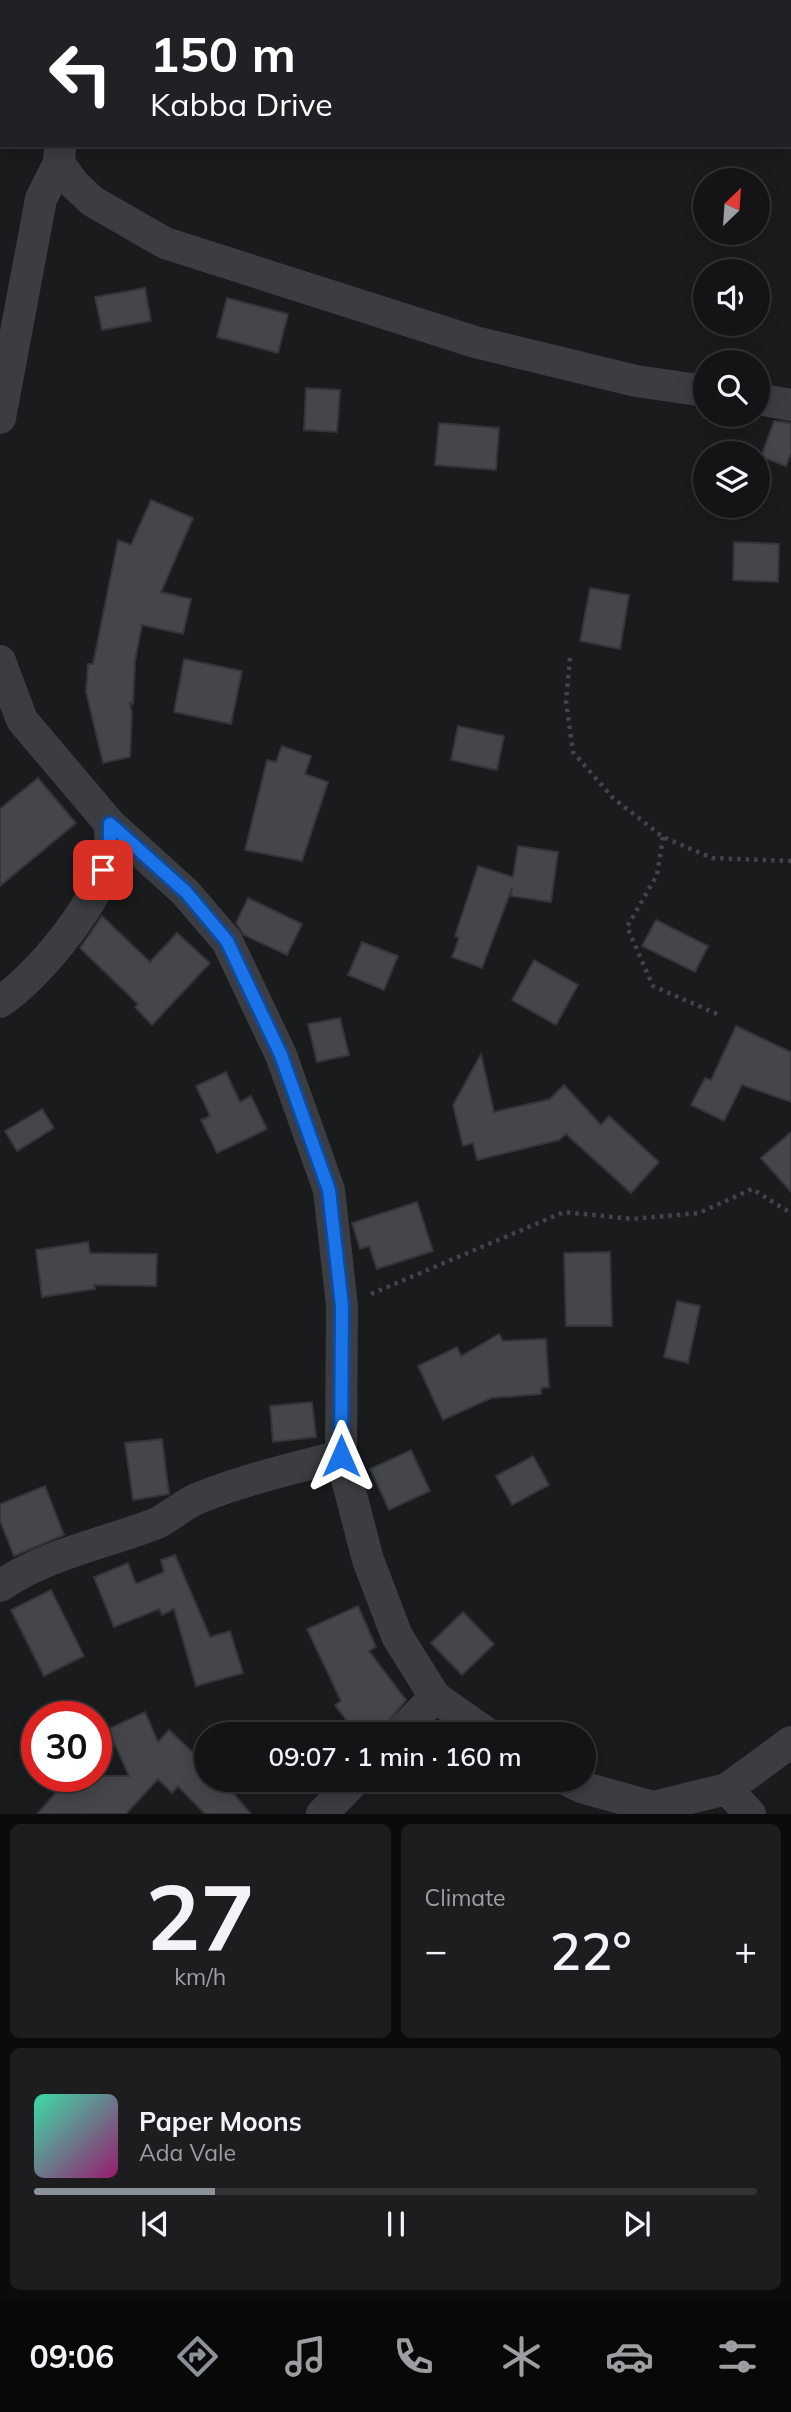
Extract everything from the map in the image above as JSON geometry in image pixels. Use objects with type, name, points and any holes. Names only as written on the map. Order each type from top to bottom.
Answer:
[{"type":"street","points":[[60,154],[73,183],[92,201],[165,243],[475,342],[636,381],[693,389]]},
{"type":"street","points":[[0,418],[41,199],[60,154]]},
{"type":"street","points":[[770,401],[791,405]]},
{"type":"street","points":[[0,661],[22,720],[110,824],[186,892],[227,941],[275,1042],[329,1190],[342,1306],[341,1456],[368,1560],[397,1636],[435,1697],[471,1722]]},
{"type":"street","points":[[0,1002],[16,991],[67,936],[96,887],[110,853],[110,824]]},
{"type":"street","points":[[0,1586],[17,1574],[71,1551],[157,1523],[197,1498],[244,1482],[341,1456]]},
{"type":"street","points":[[411,1722],[435,1697]]},
{"type":"street","points":[[596,1791],[653,1807],[727,1789],[791,1742]]},
{"type":"street","points":[[727,1789],[750,1814]]},
{"type":"street","points":[[322,1814],[343,1792]]},
{"type":"path","points":[[570,658],[566,701],[573,752],[613,798],[663,837],[712,858],[791,861]]},
{"type":"path","points":[[663,837],[657,875],[627,927],[653,986],[717,1014]]},
{"type":"path","points":[[342,1306],[564,1212],[633,1219],[699,1213],[752,1189],[791,1213]]},
{"type":"building","points":[[145,288],[151,321],[102,330],[95,297]]},
{"type":"building","points":[[227,298],[288,314],[278,353],[217,337]]},
{"type":"building","points":[[306,388],[340,390],[337,432],[304,430]]},
{"type":"building","points":[[774,421],[791,423],[791,453],[786,466],[770,460],[770,441],[767,441]]},
{"type":"building","points":[[439,423],[499,428],[496,470],[435,465]]},
{"type":"building","points":[[151,500],[193,518],[161,592],[191,599],[183,634],[142,625],[135,661],[133,704],[130,703],[130,757],[103,763],[86,692],[88,664],[93,664],[118,540],[131,545]]},
{"type":"building","points":[[734,542],[779,544],[778,582],[733,580]]},
{"type":"building","points":[[590,588],[629,595],[620,649],[580,641]]},
{"type":"building","points":[[184,659],[242,671],[231,724],[174,712]]},
{"type":"building","points":[[458,726],[504,736],[497,770],[451,760]]},
{"type":"building","points":[[282,746],[311,756],[305,774],[328,782],[302,861],[245,850],[267,760],[276,762]]},
{"type":"building","points":[[38,778],[76,823],[0,886],[0,809]]},
{"type":"building","points":[[518,846],[558,852],[551,902],[511,896],[512,888],[482,968],[452,957],[459,938],[455,936],[478,866],[513,877]]},
{"type":"building","points":[[248,898],[302,924],[287,955],[244,935],[236,923]]},
{"type":"building","points":[[102,916],[150,962],[177,933],[210,963],[152,1025],[135,1007],[138,1004],[80,948]]},
{"type":"building","points":[[656,920],[708,946],[695,972],[642,946]]},
{"type":"building","points":[[362,942],[398,956],[384,990],[348,975]]},
{"type":"building","points":[[534,960],[578,985],[556,1025],[512,1000]]},
{"type":"building","points":[[340,1018],[349,1055],[317,1062],[308,1024]]},
{"type":"building","points":[[736,1026],[791,1052],[791,1102],[742,1085],[724,1121],[691,1105],[705,1078],[711,1080]]},
{"type":"building","points":[[481,1054],[494,1112],[550,1099],[564,1085],[601,1125],[609,1116],[659,1162],[631,1193],[566,1134],[559,1140],[477,1160],[473,1143],[463,1146],[453,1105]]},
{"type":"building","points":[[226,1072],[240,1102],[251,1096],[267,1129],[217,1153],[201,1120],[210,1116],[196,1086]]},
{"type":"building","points":[[42,1109],[54,1128],[17,1151],[5,1131]]},
{"type":"building","points":[[791,1132],[791,1192],[761,1158]]},
{"type":"building","points":[[417,1202],[433,1251],[377,1269],[369,1246],[360,1249],[352,1223]]},
{"type":"building","points":[[88,1242],[90,1253],[157,1254],[156,1286],[94,1285],[95,1289],[42,1297],[36,1250]]},
{"type":"building","points":[[610,1252],[612,1326],[566,1326],[564,1253]]},
{"type":"building","points":[[677,1301],[700,1306],[688,1363],[664,1357]]},
{"type":"building","points":[[499,1334],[503,1341],[546,1339],[549,1387],[541,1388],[541,1394],[491,1398],[443,1420],[418,1366],[457,1347],[461,1356]]},
{"type":"building","points":[[312,1402],[316,1437],[273,1442],[270,1406]]},
{"type":"building","points":[[162,1439],[169,1494],[133,1500],[125,1443]]},
{"type":"building","points":[[411,1450],[430,1491],[389,1510],[370,1469]]},
{"type":"building","points":[[533,1456],[549,1485],[512,1505],[496,1476]]},
{"type":"building","points":[[45,1486],[64,1535],[14,1556],[0,1521],[0,1504]]},
{"type":"building","points":[[175,1555],[210,1637],[230,1631],[243,1673],[196,1686],[174,1609],[162,1615],[159,1609],[114,1627],[94,1577],[128,1563],[136,1584],[164,1572],[161,1560]]},
{"type":"building","points":[[51,1590],[84,1656],[44,1676],[11,1610]]},
{"type":"building","points":[[358,1606],[376,1647],[369,1651],[406,1700],[388,1722],[348,1722],[335,1705],[341,1701],[307,1629]]},
{"type":"building","points":[[463,1612],[494,1644],[462,1675],[431,1643]]},
{"type":"building","points":[[145,1712],[158,1742],[169,1730],[194,1754],[194,1792],[232,1792],[251,1814],[205,1814],[178,1786],[172,1793],[158,1779],[126,1814],[37,1814],[57,1792],[112,1792],[112,1776],[129,1776],[112,1738],[112,1727]]},
{"type":"route","points":[[103,870],[110,853],[110,824],[186,892],[227,941],[281,1055],[329,1190],[342,1306],[341,1456]]}]
